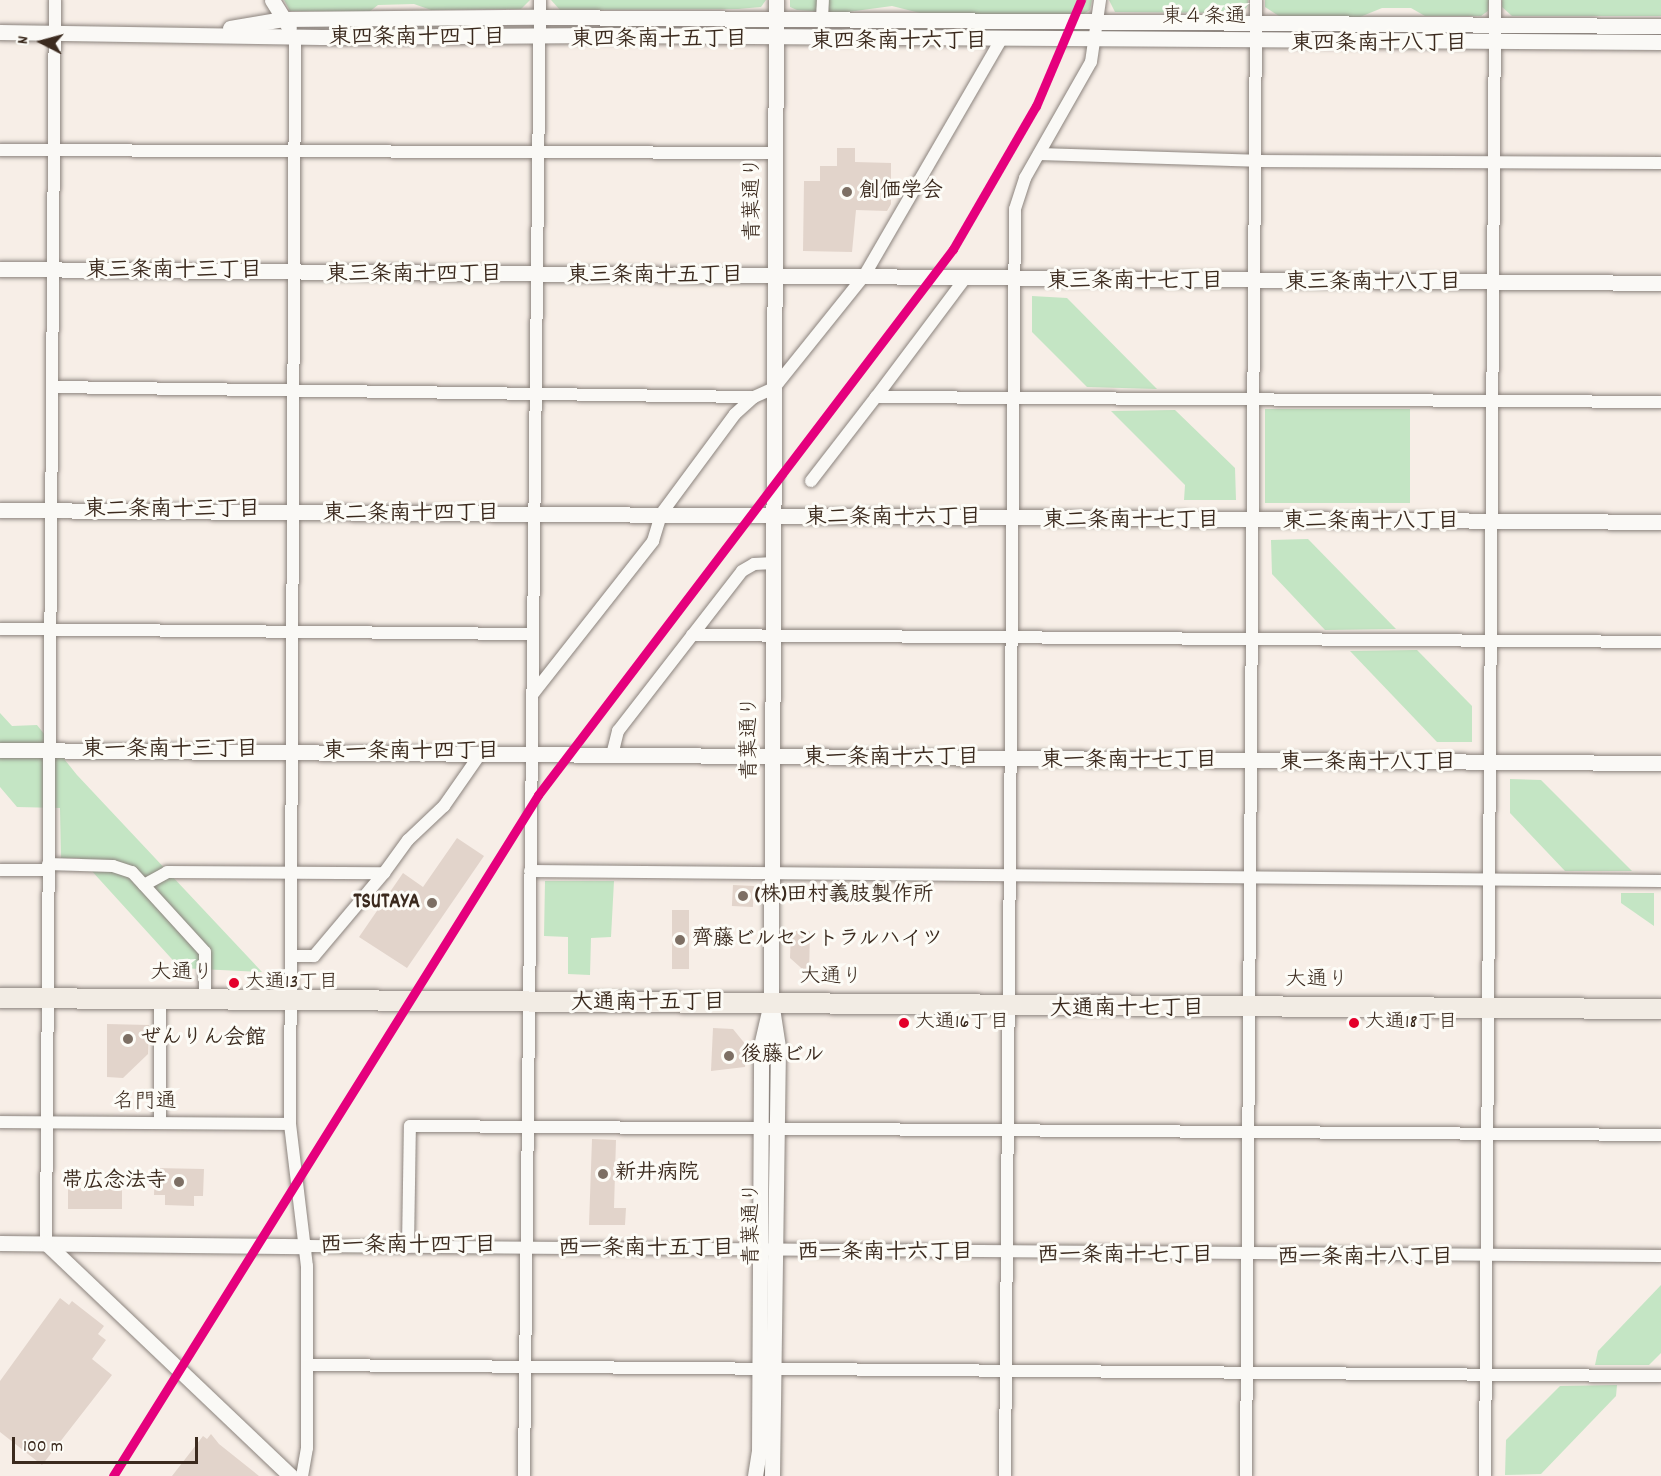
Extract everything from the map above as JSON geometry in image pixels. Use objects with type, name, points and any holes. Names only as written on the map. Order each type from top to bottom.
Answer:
[{"type":"highway","name":"大通り","points":[[0,998],[205,997],[1661,1009]]},
{"type":"street","points":[[55,0],[46,1244],[291,1476]]},
{"type":"street","points":[[272,0],[295,37],[296,152],[291,390],[290,1124],[306,1246],[307,1448],[302,1476]]},
{"type":"street","points":[[524,1476],[528,1367],[537,16],[540,0]]},
{"type":"street","name":"青葉通り","points":[[766,1369],[768,1129],[778,1047],[771,1001],[776,0]]},
{"type":"street","points":[[822,18],[823,0]]},
{"type":"street","points":[[1005,1476],[1014,518],[1013,277],[1016,209],[1024,178],[1092,62],[1100,0]]},
{"type":"street","points":[[1246,1476],[1256,0]]},
{"type":"street","points":[[1485,1476],[1496,0]]},
{"type":"street","name":"東４条通","points":[[207,32],[284,19],[537,16],[1661,26]]},
{"type":"street","name":"東４条通","points":[[0,32],[207,32],[295,37],[537,34],[776,35],[1000,41],[1095,38],[1661,42]]},
{"type":"street","points":[[532,695],[653,541],[661,514],[735,414],[754,397],[774,388],[864,276],[1000,41]]},
{"type":"street","points":[[0,150],[536,154],[775,153]]},
{"type":"street","points":[[1039,154],[1256,161],[1661,163]]},
{"type":"street","points":[[0,269],[1661,283]]},
{"type":"street","points":[[811,481],[966,277]]},
{"type":"street","points":[[52,387],[754,397]]},
{"type":"street","points":[[876,397],[1661,402]]},
{"type":"street","points":[[0,510],[533,512],[774,516],[1661,522]]},
{"type":"street","points":[[612,755],[618,731],[741,571],[754,564],[774,563]]},
{"type":"street","points":[[0,629],[532,634]]},
{"type":"street","points":[[692,635],[1661,642]]},
{"type":"street","points":[[0,750],[772,757],[1012,756],[1661,763]]},
{"type":"street","points":[[291,956],[315,956],[384,873],[408,840],[444,807],[481,753]]},
{"type":"street","points":[[0,870],[113,866],[132,873],[205,952],[205,997]]},
{"type":"street","points":[[530,871],[771,876],[1661,881]]},
{"type":"street","points":[[144,885],[167,872],[384,873]]},
{"type":"street","points":[[160,998],[160,1123]]},
{"type":"street","name":"名門通","points":[[0,1122],[290,1124]]},
{"type":"street","points":[[408,1247],[410,1126],[1007,1133],[1661,1135]]},
{"type":"street","points":[[0,1243],[1661,1256]]},
{"type":"street","points":[[308,1365],[1661,1376]]},
{"type":"street","points":[[755,1476],[766,1369]]},
{"type":"street","points":[[766,1369],[772,1476]]},
{"type":"green space","points":[[284,0],[530,0],[521,9],[431,10],[414,4],[378,5],[369,12],[290,11]]},
{"type":"green space","points":[[551,0],[766,0],[761,7],[738,9],[560,10]]},
{"type":"green space","points":[[790,0],[1092,0],[1090,10],[1082,15],[924,14],[892,6],[840,13],[797,10],[790,7]]},
{"type":"green space","points":[[1109,0],[1248,0],[1248,5],[1243,13],[1115,12]]},
{"type":"green space","points":[[1265,0],[1489,0],[1488,11],[1481,16],[1425,16],[1411,8],[1382,8],[1360,17],[1279,16],[1265,7]]},
{"type":"green space","points":[[1502,0],[1661,0],[1661,16],[1512,16],[1502,7]]},
{"type":"green space","points":[[1032,296],[1067,298],[1157,389],[1087,387],[1032,332]]},
{"type":"green space","points":[[1265,409],[1410,409],[1410,503],[1265,503]]},
{"type":"green space","points":[[1175,410],[1235,468],[1236,500],[1184,500],[1185,485],[1111,411]]},
{"type":"green space","points":[[1308,539],[1396,629],[1325,630],[1272,574],[1271,540]]},
{"type":"green space","points":[[1417,650],[1472,706],[1472,742],[1437,742],[1350,651]]},
{"type":"green space","points":[[0,713],[12,726],[37,725],[77,775],[262,972],[180,968],[80,858],[61,858],[60,808],[17,807],[0,787]]},
{"type":"green space","points":[[1510,779],[1541,780],[1632,871],[1565,871],[1510,813]]},
{"type":"green space","points":[[545,881],[614,881],[611,937],[591,938],[590,975],[568,974],[568,937],[544,936]]},
{"type":"green space","points":[[1621,893],[1654,893],[1654,926],[1621,903]]},
{"type":"green space","points":[[1661,1285],[1661,1353],[1649,1365],[1595,1365],[1598,1351]]},
{"type":"green space","points":[[1617,1385],[1616,1396],[1541,1474],[1505,1475],[1506,1440],[1560,1386]]},
{"type":"building","name":"創価学会","points":[[837,148],[855,148],[855,162],[891,163],[891,204],[887,211],[856,210],[852,252],[803,251],[804,181],[820,181],[820,166],[837,166]]},
{"type":"building","name":"TSUTAYA","points":[[457,838],[484,856],[407,968],[359,937],[403,873],[423,887]]},
{"type":"building","name":"(株)田村義肢製作所","points":[[733,885],[754,886],[753,907],[732,906]]},
{"type":"building","name":"齊藤ビルセントラルハイツ","points":[[672,910],[689,910],[689,969],[672,969]]},
{"type":"building","points":[[791,931],[810,931],[809,975],[790,958]]},
{"type":"building","name":"ぜんりん会館","points":[[107,1024],[149,1025],[148,1054],[123,1078],[107,1077]]},
{"type":"building","name":"後藤ビル","points":[[713,1028],[733,1029],[746,1045],[745,1067],[711,1071]]},
{"type":"building","name":"新井病院","points":[[592,1139],[616,1140],[614,1208],[626,1208],[625,1225],[589,1225]]},
{"type":"building","name":"帯広念法寺","points":[[155,1168],[204,1169],[203,1196],[194,1196],[194,1206],[165,1205],[165,1195],[154,1195]]},
{"type":"building","points":[[68,1188],[122,1188],[122,1209],[68,1209]]},
{"type":"building","points":[[60,1298],[69,1305],[72,1301],[104,1326],[98,1334],[106,1340],[92,1359],[112,1375],[42,1465],[0,1432],[0,1381]]},
{"type":"building","points":[[211,1434],[219,1444],[259,1476],[172,1476],[203,1436],[207,1439]]},
{"type":"transit line","points":[[113,1476],[538,795],[953,249],[1036,106],[1081,0]]},
{"type":"place","name":"創価学会","points":[[847,192]]},
{"type":"place","name":"(株)田村義肢製作所","points":[[743,896]]},
{"type":"place","name":"TSUTAYA","points":[[432,903]]},
{"type":"place","name":"齊藤ビルセントラルハイツ","points":[[680,940]]},
{"type":"place","name":"大通13丁目","points":[[234,983]]},
{"type":"place","name":"大通16丁目","points":[[904,1023]]},
{"type":"place","name":"大通18丁目","points":[[1354,1023]]},
{"type":"place","name":"ぜんりん会館","points":[[128,1039]]},
{"type":"place","name":"後藤ビル","points":[[729,1056]]},
{"type":"place","name":"新井病院","points":[[603,1174]]},
{"type":"place","name":"帯広念法寺","points":[[179,1182]]},
{"type":"district","name":"東四条南十四丁目","points":[[417,39]]},
{"type":"district","name":"東四条南十五丁目","points":[[659,41]]},
{"type":"district","name":"東四条南十六丁目","points":[[899,43]]},
{"type":"district","name":"東四条南十八丁目","points":[[1379,45]]},
{"type":"district","name":"東三条南十三丁目","points":[[174,272]]},
{"type":"district","name":"東三条南十四丁目","points":[[414,276]]},
{"type":"district","name":"東三条南十五丁目","points":[[655,277]]},
{"type":"district","name":"東三条南十七丁目","points":[[1135,283]]},
{"type":"district","name":"東三条南十八丁目","points":[[1373,284]]},
{"type":"district","name":"東二条南十三丁目","points":[[172,511]]},
{"type":"district","name":"東二条南十四丁目","points":[[411,515]]},
{"type":"district","name":"東二条南十六丁目","points":[[893,519]]},
{"type":"district","name":"東二条南十七丁目","points":[[1131,522]]},
{"type":"district","name":"東二条南十八丁目","points":[[1371,523]]},
{"type":"district","name":"東一条南十三丁目","points":[[170,751]]},
{"type":"district","name":"東一条南十四丁目","points":[[411,753]]},
{"type":"district","name":"東一条南十六丁目","points":[[891,759]]},
{"type":"district","name":"東一条南十七丁目","points":[[1129,762]]},
{"type":"district","name":"東一条南十八丁目","points":[[1368,764]]},
{"type":"district","name":"大通南十五丁目","points":[[648,1004]]},
{"type":"district","name":"大通南十七丁目","points":[[1127,1010]]},
{"type":"district","name":"西一条南十四丁目","points":[[408,1247]]},
{"type":"district","name":"西一条南十五丁目","points":[[646,1250]]},
{"type":"district","name":"西一条南十六丁目","points":[[885,1254]]},
{"type":"district","name":"西一条南十七丁目","points":[[1125,1257]]},
{"type":"district","name":"西一条南十八丁目","points":[[1365,1259]]}]
